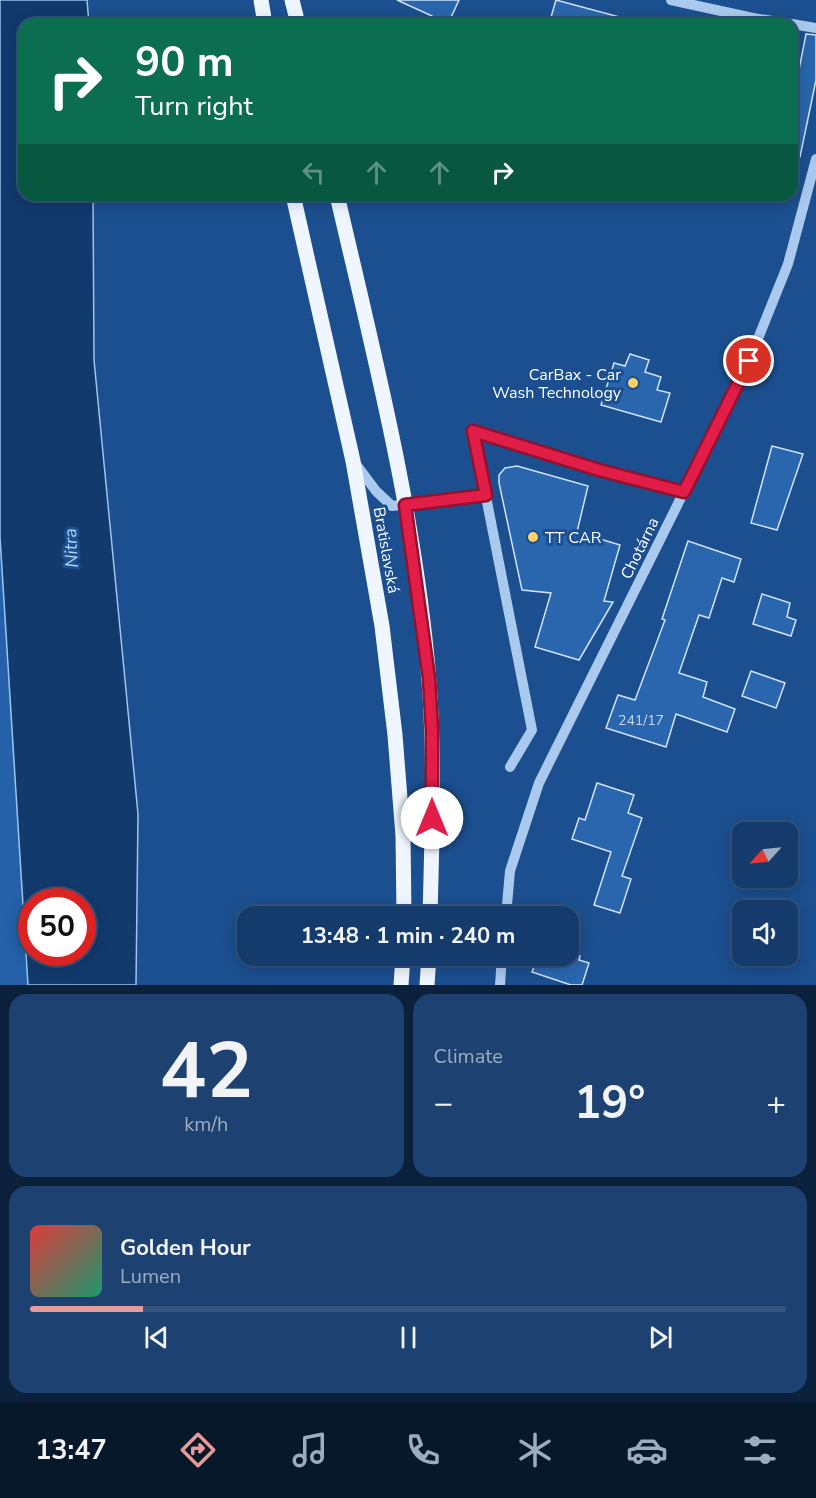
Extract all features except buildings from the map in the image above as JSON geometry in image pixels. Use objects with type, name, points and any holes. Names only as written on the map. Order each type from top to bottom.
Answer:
[{"type":"main road","points":[[261,0],[264,18]]},
{"type":"main road","points":[[292,0],[296,18]]},
{"type":"main road","name":"Bratislavská","points":[[294,201],[353,461],[382,626],[403,836],[404,906]]},
{"type":"main road","name":"Bratislavská","points":[[338,201],[405,505],[423,626],[432,720],[430,906]]},
{"type":"main road","points":[[401,985],[402,966]]},
{"type":"main road","points":[[427,985],[428,966]]},
{"type":"street","points":[[671,0],[753,18]]},
{"type":"street","points":[[798,25],[816,28]]},
{"type":"street","name":"Chotárna","points":[[507,906],[510,871],[539,783],[749,361],[788,264],[816,159]]},
{"type":"street","points":[[510,767],[532,730],[473,431],[599,470],[684,492]]},
{"type":"street","points":[[353,461],[376,491],[392,506],[486,495]]},
{"type":"street","points":[[500,985],[501,966]]},
{"type":"shaded area","points":[[0,537],[22,888],[18,888],[18,966],[27,966],[28,985],[0,985]]},
{"type":"water","name":"Nitra","points":[[0,0],[87,0],[88,18],[18,18],[18,201],[93,201],[94,360],[138,814],[136,985],[28,985],[27,966],[96,966],[96,888],[22,888],[0,537]]},
{"type":"place","name":"CarBax - Car Wash Technology","points":[[633,383]]},
{"type":"place","name":"TT CAR","points":[[533,537]]},
{"type":"route","points":[[432,818],[432,730],[429,678],[405,505],[486,495],[473,431],[599,470],[684,492],[749,361]]}]
